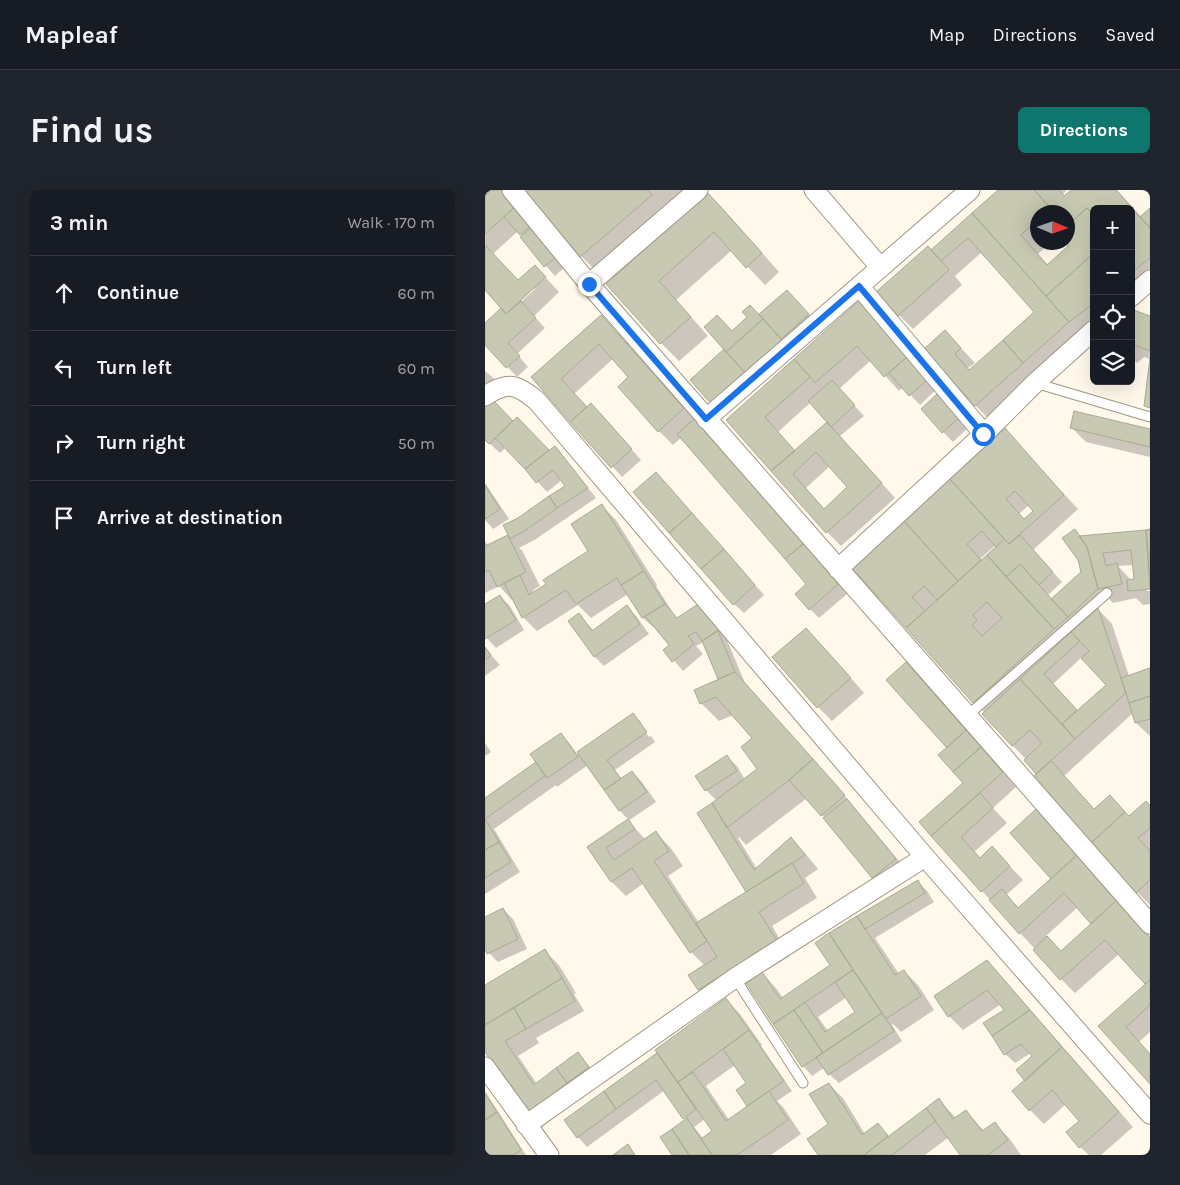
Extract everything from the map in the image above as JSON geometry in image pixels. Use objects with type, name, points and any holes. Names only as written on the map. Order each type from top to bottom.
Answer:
[{"type":"street","points":[[512,190],[589,284],[706,419],[1150,924]]},
{"type":"street","points":[[589,284],[698,190]]},
{"type":"street","points":[[814,190],[880,267]]},
{"type":"street","points":[[706,419],[970,190]]},
{"type":"street","points":[[1133,295],[1150,280]]},
{"type":"street","points":[[859,286],[983,434]]},
{"type":"street","points":[[838,569],[1090,334]]},
{"type":"street","points":[[485,396],[496,389],[508,386],[518,387],[537,401],[925,857],[1150,1114]]},
{"type":"street","points":[[526,1125],[735,978],[925,857]]},
{"type":"street","points":[[485,1067],[549,1155]]},
{"type":"lane","points":[[1035,383],[1150,417]]},
{"type":"lane","points":[[967,716],[1107,593]]},
{"type":"lane","points":[[735,978],[803,1083]]},
{"type":"building","points":[[491,190],[506,190],[518,204],[485,234],[485,196]]},
{"type":"building","points":[[528,190],[648,190],[652,195],[580,257],[526,192]]},
{"type":"building","points":[[998,190],[1034,190],[1048,205],[1030,205],[1030,227],[1021,235],[1030,245],[1030,250],[1034,250],[1047,265],[1064,250],[1075,250],[1075,219],[1087,208],[1090,211],[1090,257],[1046,296],[972,213]]},
{"type":"building","points":[[1034,190],[1059,190],[1064,196],[1071,190],[1116,190],[1129,205],[1090,205],[1090,211],[1087,208],[1075,219],[1075,205],[1048,205]]},
{"type":"building","points":[[708,193],[762,253],[746,268],[714,232],[659,281],[691,317],[660,344],[606,284]]},
{"type":"building","points":[[515,206],[532,224],[520,235],[504,217]]},
{"type":"building","points":[[1150,208],[1150,228],[1140,217]]},
{"type":"building","points":[[1135,211],[1150,228],[1150,258],[1135,270]]},
{"type":"building","points":[[972,213],[1069,322],[1023,363],[1003,340],[1034,312],[968,238],[941,261],[931,250]]},
{"type":"building","points":[[532,227],[557,256],[544,267],[520,237]]},
{"type":"building","points":[[485,245],[518,280],[535,265],[546,277],[506,314],[485,290]]},
{"type":"building","points":[[928,246],[949,270],[898,316],[876,292]]},
{"type":"building","points":[[1090,257],[1090,306],[1069,322],[1046,296]]},
{"type":"building","points":[[787,290],[809,314],[781,339],[759,314]]},
{"type":"building","points":[[861,299],[910,354],[884,377],[857,346],[815,383],[794,359]]},
{"type":"building","points":[[521,301],[536,318],[508,343],[520,356],[506,368],[485,345],[485,323],[501,308],[506,314]]},
{"type":"building","points":[[750,305],[763,319],[726,352],[704,327],[717,315],[732,331],[747,317],[742,312]]},
{"type":"building","points":[[1135,310],[1150,316],[1150,351],[1135,345]]},
{"type":"building","points":[[601,315],[684,408],[658,432],[618,387],[628,377],[599,344],[561,379],[587,407],[570,422],[531,377]]},
{"type":"building","points":[[763,319],[784,342],[747,375],[726,352]]},
{"type":"building","points":[[945,330],[961,348],[955,354],[969,370],[1003,340],[1023,363],[975,406],[924,349]]},
{"type":"building","points":[[724,349],[747,375],[713,406],[690,380]]},
{"type":"building","points":[[910,354],[931,377],[909,396],[889,373]]},
{"type":"building","points":[[1150,358],[1150,408],[1144,406]]},
{"type":"building","points":[[794,359],[810,377],[765,417],[795,451],[771,471],[726,420]]},
{"type":"building","points":[[832,380],[855,405],[831,427],[808,401]]},
{"type":"building","points":[[939,392],[961,416],[942,433],[921,409]]},
{"type":"building","points":[[492,399],[513,421],[489,444],[485,440],[485,404]]},
{"type":"building","points":[[591,403],[632,449],[611,468],[570,422]]},
{"type":"building","points":[[1074,411],[1150,429],[1150,447],[1070,428]]},
{"type":"building","points":[[517,417],[549,450],[525,469],[495,438]]},
{"type":"building","points":[[695,418],[804,543],[785,559],[677,434]]},
{"type":"building","points":[[827,422],[882,483],[826,533],[771,471]],"holes":[[[816,452],[847,487],[824,509],[793,474]]]},
{"type":"building","points":[[1005,428],[1064,495],[1009,544],[949,478]],"holes":[[[1015,491],[1033,511],[1024,519],[1006,499]]]},
{"type":"building","points":[[555,446],[588,488],[557,508],[549,496],[565,486],[553,470],[536,483],[525,469]]},
{"type":"building","points":[[656,472],[692,513],[669,533],[633,492]]},
{"type":"building","points":[[949,478],[1004,539],[996,547],[982,531],[967,544],[981,560],[958,581],[903,520]]},
{"type":"building","points":[[485,485],[500,509],[485,519]]},
{"type":"building","points":[[549,496],[557,508],[510,539],[503,525],[518,518]]},
{"type":"building","points":[[602,504],[644,571],[621,585],[617,578],[576,604],[566,590],[522,618],[504,583],[520,575],[529,595],[546,584],[543,580],[588,551],[571,524]]},
{"type":"building","points":[[692,513],[724,549],[701,569],[669,533]]},
{"type":"building","points":[[903,520],[958,581],[937,600],[924,586],[912,597],[925,611],[906,628],[851,567]]},
{"type":"building","points":[[1075,529],[1087,547],[1098,589],[1068,617],[1051,599],[1081,572],[1078,560],[1062,538]]},
{"type":"building","points":[[1150,529],[1150,578],[1146,530]]},
{"type":"building","points":[[1146,530],[1150,589],[1128,591],[1127,580],[1134,579],[1131,550],[1103,553],[1106,566],[1117,563],[1122,584],[1098,589],[1087,547],[1079,536]]},
{"type":"building","points":[[508,535],[526,572],[497,587],[489,570],[485,572],[485,546]]},
{"type":"building","points":[[1020,535],[1053,572],[1039,585],[1020,564],[1006,577],[987,555],[1004,539],[1009,544]]},
{"type":"building","points":[[804,543],[838,584],[809,610],[795,594],[806,584],[785,559]]},
{"type":"building","points":[[724,549],[755,585],[733,605],[701,569]]},
{"type":"building","points":[[987,555],[1054,629],[973,703],[906,628]],"holes":[[[987,602],[1002,618],[982,636],[972,625],[977,620],[973,615]]]},
{"type":"building","points":[[1020,564],[1068,617],[1054,629],[1006,577]]},
{"type":"building","points":[[644,571],[665,604],[642,618],[621,585]]},
{"type":"building","points":[[500,595],[516,620],[485,639],[485,604]]},
{"type":"building","points":[[704,600],[721,628],[702,641],[696,632],[688,636],[694,644],[672,662],[663,650],[669,645],[645,616],[665,604],[677,618]]},
{"type":"building","points":[[627,605],[640,624],[594,657],[568,621],[579,613],[592,631]]},
{"type":"building","points":[[1098,608],[1126,693],[1075,739],[1062,724],[1106,685],[1081,658],[1089,651],[1071,632]]},
{"type":"building","points":[[806,628],[851,678],[817,708],[772,657]]},
{"type":"building","points":[[718,631],[735,672],[718,679],[702,641]]},
{"type":"building","points":[[1071,632],[1080,641],[1044,674],[1077,710],[1062,724],[1020,679]]},
{"type":"building","points":[[485,647],[491,655],[485,660]]},
{"type":"building","points":[[906,662],[966,730],[947,748],[886,680]]},
{"type":"building","points":[[1150,668],[1150,696],[1129,703],[1121,678]]},
{"type":"building","points":[[735,672],[813,759],[727,828],[712,803],[757,769],[741,747],[752,738],[716,697],[700,704],[694,690]]},
{"type":"building","points":[[1020,679],[1075,739],[1036,774],[1024,760],[1042,743],[1030,730],[1012,746],[982,714]]},
{"type":"building","points":[[1150,696],[1150,719],[1135,723],[1129,703]]},
{"type":"building","points":[[633,713],[647,732],[607,760],[621,779],[604,790],[577,752]]},
{"type":"building","points":[[966,730],[981,747],[953,772],[938,755]]},
{"type":"building","points":[[561,733],[578,757],[547,778],[530,754]]},
{"type":"building","points":[[981,747],[1003,772],[931,836],[919,822],[963,783],[953,772]]},
{"type":"building","points":[[727,755],[737,771],[705,791],[695,776]]},
{"type":"building","points":[[813,759],[845,795],[821,816],[789,780]]},
{"type":"building","points":[[1051,761],[1094,809],[1110,795],[1125,812],[1091,843],[1032,778]]},
{"type":"building","points":[[536,762],[545,776],[485,819],[485,798]]},
{"type":"building","points":[[632,771],[647,792],[619,811],[604,790]]},
{"type":"building","points":[[980,793],[993,808],[961,837],[980,858],[992,846],[1010,866],[981,892],[931,836]]},
{"type":"building","points":[[847,799],[896,859],[872,878],[823,818]]},
{"type":"building","points":[[1146,801],[1150,805],[1150,828],[1138,838],[1150,851],[1150,880],[1136,893],[1091,843],[1125,812],[1129,816]]},
{"type":"building","points":[[712,803],[754,870],[791,837],[805,855],[746,892],[697,813]]},
{"type":"building","points":[[1036,809],[1077,855],[1051,879],[1010,833]]},
{"type":"building","points":[[485,819],[499,842],[485,850]]},
{"type":"building","points":[[628,819],[635,829],[606,848],[614,860],[656,831],[669,851],[654,861],[707,941],[690,953],[632,868],[611,882],[587,847]]},
{"type":"building","points":[[499,842],[511,862],[485,878],[485,850]]},
{"type":"building","points":[[1077,855],[1117,900],[1091,924],[1064,893],[1019,934],[989,900],[1002,889],[1018,908]]},
{"type":"building","points":[[792,863],[804,883],[759,912],[777,941],[698,990],[688,975],[717,957],[696,923]]},
{"type":"building","points":[[918,880],[925,893],[865,929],[857,916]]},
{"type":"building","points":[[1117,900],[1150,937],[1150,980],[1145,984],[1105,940],[1060,980],[1033,950],[1047,936],[1061,951]]},
{"type":"building","points":[[503,908],[518,939],[487,954],[485,948],[485,917]]},
{"type":"building","points":[[857,916],[895,975],[904,970],[921,996],[886,1019],[829,933]]},
{"type":"building","points":[[829,933],[853,970],[773,1024],[746,983],[762,972],[780,999],[830,965],[815,943]]},
{"type":"building","points":[[545,949],[562,978],[485,1025],[485,985]]},
{"type":"building","points":[[987,960],[1030,1010],[992,1036],[983,1023],[1004,1010],[987,990],[948,1017],[934,996]]},
{"type":"building","points":[[853,970],[882,1013],[823,1053],[794,1010],[805,1002],[825,1032],[855,1012],[835,982]]},
{"type":"building","points":[[562,978],[575,1001],[526,1029],[514,1008]]},
{"type":"building","points":[[1150,980],[1150,1005],[1126,1027],[1150,1054],[1150,1084],[1098,1026]]},
{"type":"building","points":[[726,998],[749,1030],[678,1082],[655,1050]]},
{"type":"building","points":[[514,1008],[526,1029],[505,1041],[534,1085],[556,1068],[567,1083],[526,1115],[485,1052],[485,1025]]},
{"type":"building","points":[[794,1010],[823,1053],[802,1067],[773,1024]]},
{"type":"building","points":[[1030,1010],[1062,1047],[1025,1081],[1016,1070],[1032,1056],[1021,1044],[1004,1055],[992,1036]]},
{"type":"building","points":[[882,1013],[894,1031],[828,1075],[816,1057]]},
{"type":"building","points":[[749,1030],[784,1081],[747,1106],[736,1090],[746,1083],[723,1049]]},
{"type":"building","points":[[1062,1047],[1119,1112],[1079,1148],[1066,1132],[1079,1121],[1052,1090],[1029,1111],[1012,1091]]},
{"type":"building","points":[[578,1052],[589,1067],[567,1083],[556,1068]]},
{"type":"building","points":[[657,1053],[696,1109],[683,1119],[656,1080],[616,1109],[604,1091]]},
{"type":"building","points":[[693,1072],[726,1121],[769,1091],[788,1120],[737,1155],[712,1155],[701,1139],[712,1131],[678,1082]]},
{"type":"building","points":[[829,1083],[862,1135],[878,1123],[888,1136],[864,1155],[818,1155],[807,1139],[828,1124],[809,1094]]},
{"type":"building","points":[[604,1091],[616,1109],[577,1138],[564,1120]]},
{"type":"building","points":[[485,1094],[497,1112],[485,1120]]},
{"type":"building","points":[[939,1098],[953,1119],[966,1110],[982,1131],[995,1122],[1008,1140],[988,1155],[960,1155],[926,1108]]},
{"type":"building","points":[[926,1108],[936,1121],[892,1155],[864,1155]]},
{"type":"building","points":[[497,1112],[521,1150],[513,1155],[488,1155],[485,1151],[485,1120]]},
{"type":"building","points":[[687,1118],[712,1155],[689,1155],[672,1129]]},
{"type":"building","points":[[672,1129],[689,1155],[672,1155],[660,1137]]},
{"type":"building","points":[[628,1144],[635,1155],[613,1155]]},
{"type":"route","points":[[589,284],[706,419],[859,286],[983,434]]}]
